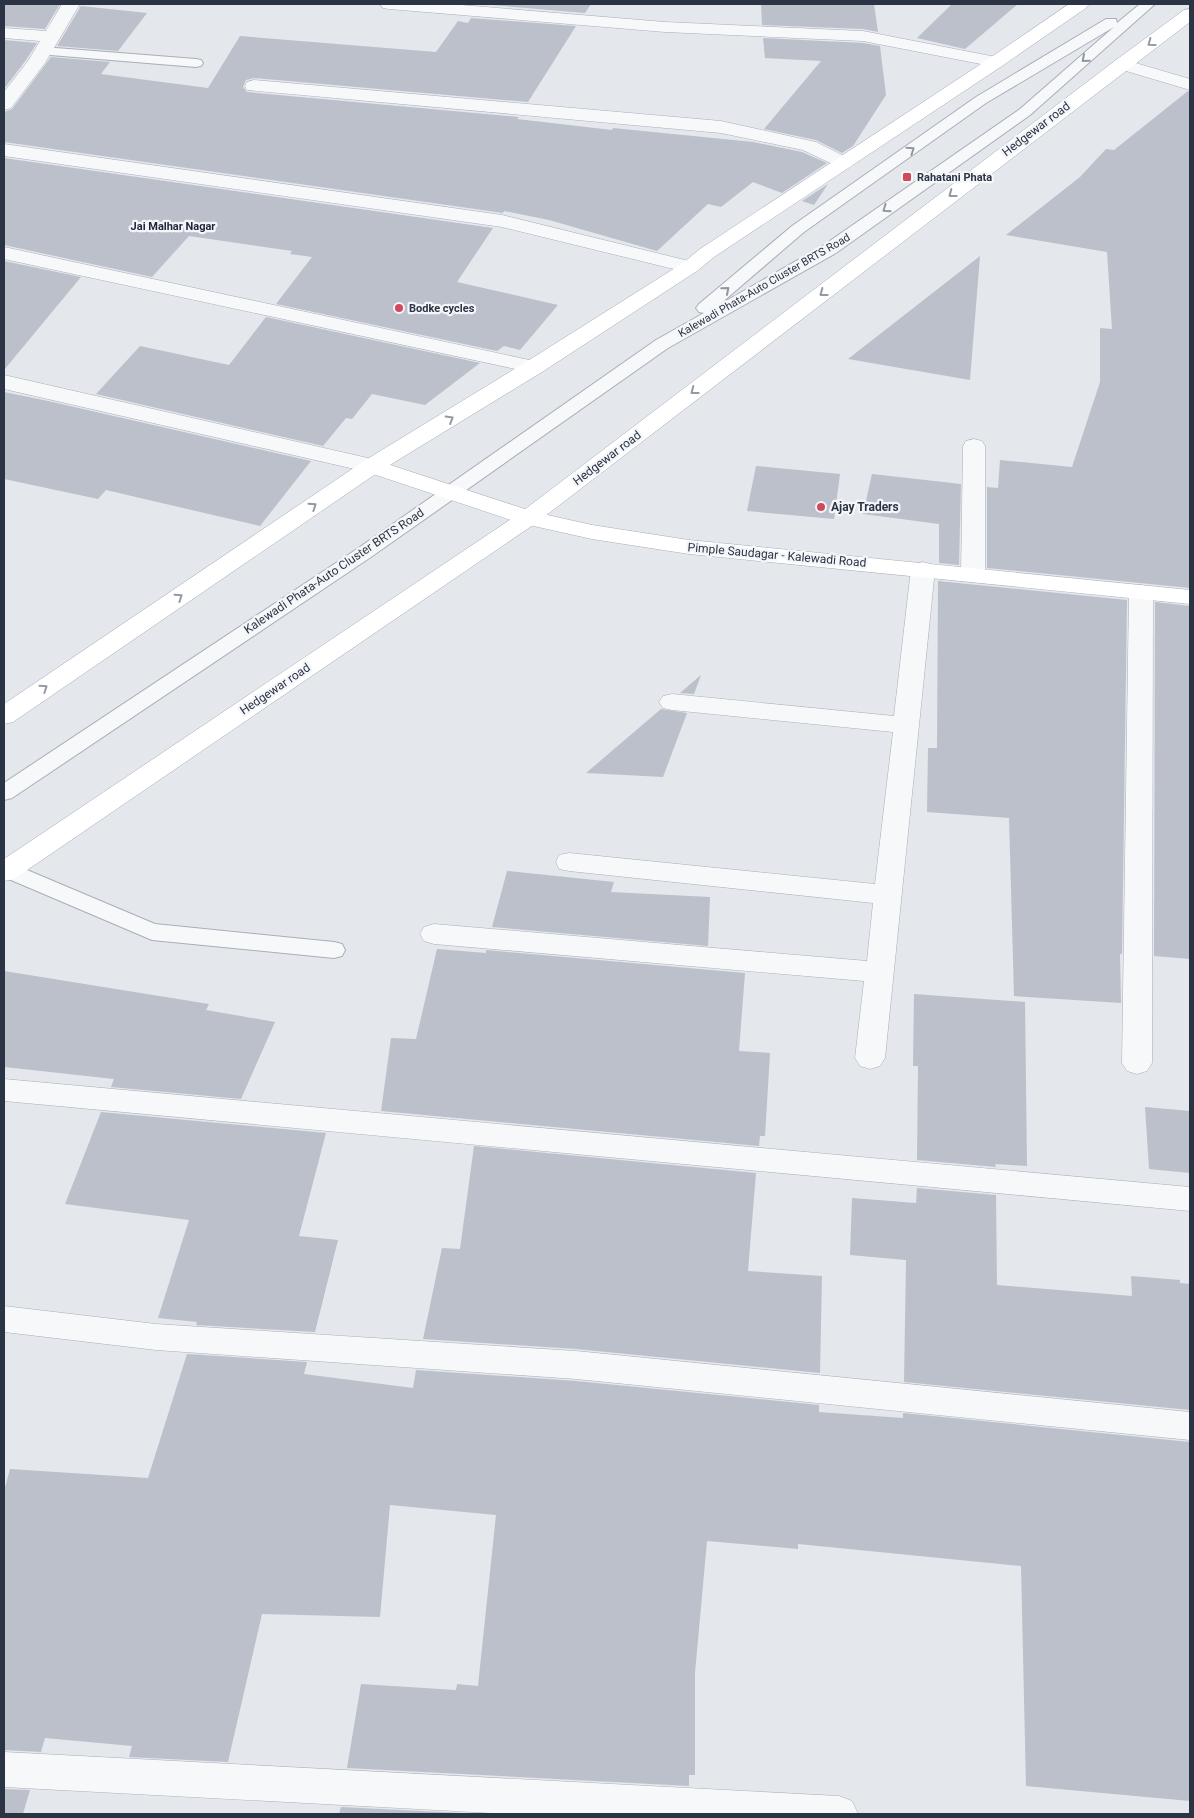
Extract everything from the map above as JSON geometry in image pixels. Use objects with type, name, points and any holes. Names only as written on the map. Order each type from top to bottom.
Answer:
[{"type":"main road","points":[[4,716],[372,466],[534,367],[690,267],[707,253],[996,62],[1080,4]]},
{"type":"main road","name":"Hedgewar road","points":[[6,871],[528,518],[1190,14]]},
{"type":"main road","name":"Pimple Saudagar - Kalewadi Road","points":[[372,466],[448,493],[528,518],[592,532],[689,547],[1190,597]]},
{"type":"street","points":[[4,104],[36,63],[71,4]]},
{"type":"street","points":[[390,4],[665,27],[863,36],[996,62]]},
{"type":"street","points":[[4,33],[47,44]]},
{"type":"street","points":[[1122,64],[1190,85]]},
{"type":"street","points":[[254,86],[721,127],[809,146],[843,163]]},
{"type":"street","points":[[4,150],[502,221],[690,267]]},
{"type":"street","points":[[4,252],[534,367]]},
{"type":"street","points":[[4,382],[372,466]]},
{"type":"street","points":[[973,575],[974,446]]},
{"type":"street","points":[[870,1058],[923,569]]},
{"type":"street","points":[[1137,1063],[1141,592]]},
{"type":"street","points":[[672,702],[906,725]]},
{"type":"street","points":[[569,862],[889,895]]},
{"type":"street","points":[[434,934],[880,972]]},
{"type":"street","points":[[4,1090],[1190,1199]]},
{"type":"street","points":[[4,1319],[156,1337],[576,1365],[1190,1426]]},
{"type":"street","points":[[4,1769],[839,1814]]},
{"type":"lane","name":"Kalewadi Phata-Auto Cluster BRTS Road","points":[[662,344],[798,229],[981,100],[1143,4]]},
{"type":"lane","name":"Kalewadi Phata-Auto Cluster BRTS Road","points":[[4,793],[364,553],[662,344],[830,249],[1025,112],[1148,4]]},
{"type":"lane","points":[[47,44],[196,63]]},
{"type":"lane","points":[[6,871],[152,932],[334,950]]},
{"type":"building","points":[[4,4],[60,4],[45,29],[4,26]]},
{"type":"building","points":[[480,4],[591,4],[585,13]]},
{"type":"building","points":[[761,4],[874,4],[878,32],[863,29],[762,25]]},
{"type":"building","points":[[952,4],[1018,4],[965,49],[917,38]]},
{"type":"building","points":[[81,6],[147,13],[118,51],[57,46]]},
{"type":"building","points":[[471,18],[576,26],[528,102],[254,78],[246,80],[243,87],[247,92],[519,117],[517,119],[612,130],[613,128],[753,142],[802,152],[827,163],[782,193],[753,182],[721,207],[708,204],[657,251],[549,220],[504,211],[503,213],[4,142],[4,112],[12,109],[51,57],[110,62],[101,74],[208,88],[240,36],[436,52],[458,21],[468,23]]},
{"type":"building","points":[[763,38],[863,43],[880,46],[886,95],[853,146],[842,153],[816,140],[764,129],[821,61],[765,58]]},
{"type":"building","points":[[4,40],[37,43],[4,89]]},
{"type":"building","points":[[1188,91],[1190,92],[1190,588],[987,568],[987,487],[998,488],[1000,460],[1072,467],[1100,382],[1100,328],[1112,329],[1107,252],[1006,235],[1080,177],[1106,149],[1114,150]]},
{"type":"building","points":[[4,158],[493,228],[457,282],[558,305],[520,350],[504,346],[497,351],[276,304],[312,257],[290,254],[292,251],[189,236],[152,277],[4,245]]},
{"type":"building","points":[[828,184],[814,205],[802,201]]},
{"type":"building","points":[[980,256],[970,380],[848,359]]},
{"type":"building","points":[[4,261],[81,277],[4,370]]},
{"type":"building","points":[[266,317],[480,363],[425,405],[372,394],[352,419],[346,418],[323,446],[96,394],[140,346],[229,365]]},
{"type":"building","points":[[4,392],[311,461],[260,526],[106,490],[98,499],[4,479]]},
{"type":"building","points":[[756,466],[840,474],[834,519],[747,511]]},
{"type":"building","points":[[872,474],[961,484],[959,565],[939,563],[939,524],[863,514]]},
{"type":"building","points":[[938,581],[1127,600],[1122,954],[1120,954],[1121,1003],[1014,996],[1009,818],[927,812],[928,748],[937,748]]},
{"type":"building","points":[[1155,602],[1190,606],[1190,959],[1154,956]]},
{"type":"building","points":[[701,675],[694,694],[680,693]]},
{"type":"building","points":[[661,709],[687,713],[663,777],[586,773]]},
{"type":"building","points":[[507,871],[614,882],[611,892],[710,897],[708,946],[492,927]]},
{"type":"building","points":[[437,949],[486,953],[486,950],[745,973],[739,1051],[770,1053],[765,1136],[760,1136],[759,1146],[381,1111],[391,1038],[416,1039]]},
{"type":"building","points":[[4,971],[209,1004],[206,1010],[275,1022],[241,1099],[111,1087],[114,1079],[4,1067]]},
{"type":"building","points":[[914,994],[1025,1002],[1027,1166],[995,1164],[996,1167],[917,1160],[918,1066],[913,1066]]},
{"type":"building","points":[[1145,1107],[1190,1111],[1190,1173],[1149,1169]]},
{"type":"building","points":[[101,1112],[326,1133],[299,1236],[338,1240],[315,1332],[196,1325],[197,1322],[158,1318],[189,1220],[65,1204]]},
{"type":"building","points":[[474,1146],[756,1173],[748,1271],[822,1276],[820,1373],[576,1349],[423,1339],[442,1248],[460,1249]]},
{"type":"building","points":[[917,1188],[996,1195],[997,1285],[1132,1296],[1131,1276],[1180,1280],[1180,1283],[1190,1284],[1190,1410],[904,1382],[906,1260],[850,1255],[852,1198],[916,1203]]},
{"type":"building","points":[[187,1354],[307,1362],[304,1374],[413,1388],[416,1370],[576,1381],[819,1405],[819,1412],[903,1418],[903,1413],[1190,1442],[1190,1801],[1026,1786],[1021,1566],[798,1544],[798,1549],[707,1541],[695,1673],[695,1775],[689,1775],[689,1786],[347,1768],[361,1684],[456,1690],[457,1684],[478,1686],[496,1515],[390,1505],[380,1617],[262,1614],[228,1762],[129,1757],[132,1746],[45,1738],[41,1752],[4,1750],[4,1491],[10,1469],[148,1478]]},
{"type":"building","points":[[4,1789],[30,1790],[23,1814],[4,1814]]},
{"type":"building","points":[[341,1807],[481,1814],[339,1814]]},
{"type":"place","name":"Rahatani Phata","points":[[907,177]]},
{"type":"place","name":"Bodke cycles","points":[[399,308]]},
{"type":"place","name":"Ajay Traders","points":[[821,507]]},
{"type":"district","name":"Jai Malhar Nagar","points":[[173,226]]}]
